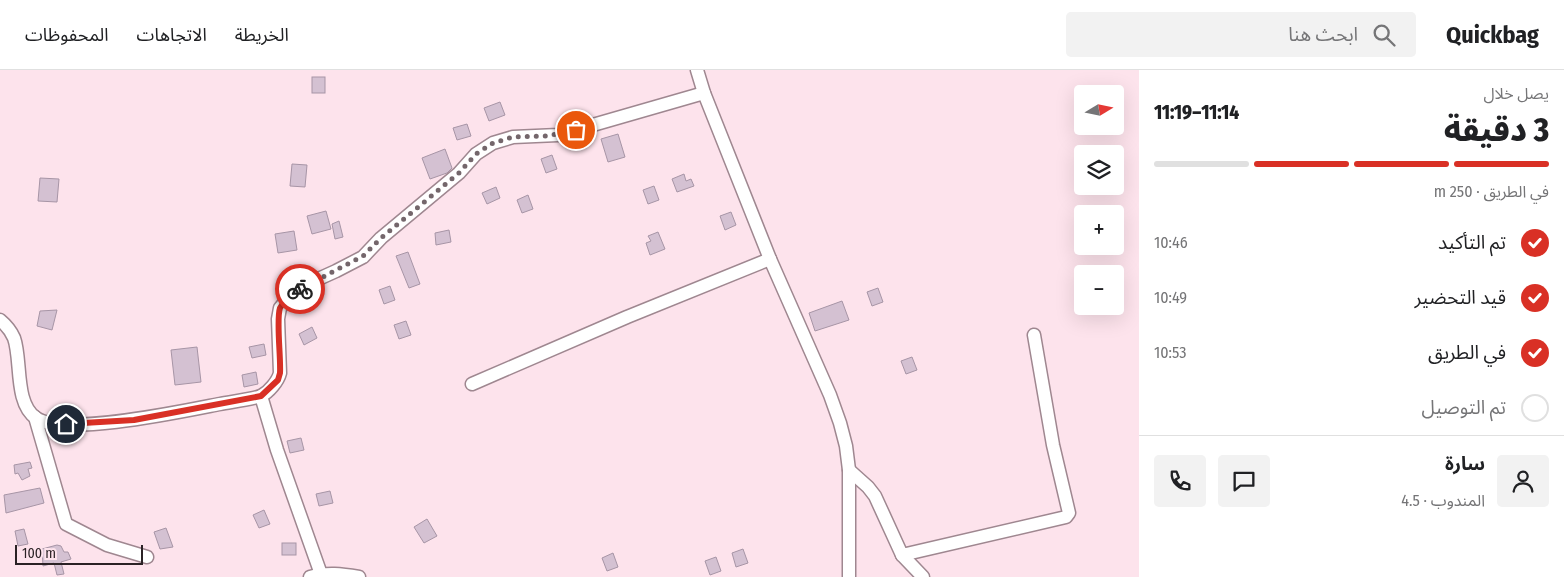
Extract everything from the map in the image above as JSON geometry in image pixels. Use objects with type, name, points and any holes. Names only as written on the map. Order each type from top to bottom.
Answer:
[{"type":"street","points":[[697,70],[704,93],[770,259],[830,394],[840,423],[846,446],[849,470],[849,577]]},
{"type":"street","points":[[35,418],[53,424],[134,420],[261,396],[278,380],[280,373],[278,319],[280,308],[289,297],[305,284],[336,271],[363,256],[381,238],[459,173],[476,154],[493,143],[513,137],[558,135],[704,93]]},
{"type":"street","points":[[472,384],[627,317],[770,259]]},
{"type":"street","points":[[0,320],[7,326],[14,338],[21,390],[26,406],[35,418],[66,524],[107,545],[147,557]]},
{"type":"street","points":[[902,555],[1060,520],[1070,513],[1053,445],[1034,335]]},
{"type":"street","points":[[261,396],[318,576],[342,574],[359,577]]},
{"type":"street","points":[[849,470],[875,496],[902,555],[923,577]]},
{"type":"building","points":[[312,77],[325,77],[325,93],[312,93]]},
{"type":"building","points":[[500,102],[505,115],[489,121],[484,108]]},
{"type":"building","points":[[467,124],[471,136],[457,140],[453,128]]},
{"type":"building","points":[[618,134],[625,157],[608,162],[601,139]]},
{"type":"building","points":[[445,149],[452,168],[447,173],[430,179],[422,158]]},
{"type":"building","points":[[552,155],[557,169],[546,173],[541,159]]},
{"type":"building","points":[[292,164],[307,165],[305,187],[290,186]]},
{"type":"building","points":[[684,174],[686,181],[691,179],[694,186],[677,192],[672,179]]},
{"type":"building","points":[[40,178],[59,179],[57,202],[38,201]]},
{"type":"building","points":[[654,186],[659,200],[648,204],[643,190]]},
{"type":"building","points":[[496,187],[500,198],[487,204],[482,193]]},
{"type":"building","points":[[528,195],[533,209],[522,213],[517,200]]},
{"type":"building","points":[[326,211],[331,229],[312,234],[307,216]]},
{"type":"building","points":[[731,212],[736,225],[725,230],[720,216]]},
{"type":"building","points":[[339,221],[343,237],[335,239],[332,224]]},
{"type":"building","points":[[449,230],[451,242],[436,245],[435,233]]},
{"type":"building","points":[[294,231],[297,250],[278,253],[275,234]]},
{"type":"building","points":[[658,232],[665,249],[650,255],[646,243],[651,241],[648,236]]},
{"type":"building","points":[[408,252],[420,284],[409,288],[396,256]]},
{"type":"building","points":[[390,286],[395,300],[384,304],[379,290]]},
{"type":"building","points":[[878,288],[883,302],[872,306],[867,292]]},
{"type":"building","points":[[842,301],[849,320],[815,331],[809,313]]},
{"type":"building","points":[[57,310],[52,330],[37,326],[40,311]]},
{"type":"building","points":[[406,321],[411,335],[399,339],[394,325]]},
{"type":"building","points":[[312,327],[317,338],[304,345],[299,334]]},
{"type":"building","points":[[264,344],[266,355],[252,358],[249,347]]},
{"type":"building","points":[[197,347],[201,382],[175,385],[171,350]]},
{"type":"building","points":[[912,357],[917,370],[906,374],[901,361]]},
{"type":"building","points":[[256,372],[258,384],[244,387],[242,375]]},
{"type":"building","points":[[301,438],[304,450],[290,453],[287,441]]},
{"type":"building","points":[[30,462],[32,468],[28,469],[30,476],[22,480],[18,473],[15,474],[14,465]]},
{"type":"building","points":[[40,488],[44,503],[6,513],[4,495]]},
{"type":"building","points":[[330,491],[333,503],[319,506],[316,494]]},
{"type":"building","points":[[264,510],[270,524],[259,528],[253,515]]},
{"type":"building","points":[[427,519],[437,536],[424,543],[414,527]]},
{"type":"building","points":[[166,528],[173,547],[160,549],[154,532]]},
{"type":"building","points":[[24,529],[28,544],[18,546],[15,531]]},
{"type":"building","points":[[282,543],[296,543],[296,555],[282,555]]},
{"type":"building","points":[[57,545],[61,546],[64,552],[68,552],[71,559],[61,562],[64,574],[57,575],[54,563],[43,566],[42,549]]},
{"type":"building","points":[[743,549],[748,563],[736,567],[732,553]]},
{"type":"building","points":[[613,553],[618,567],[607,571],[602,558]]},
{"type":"building","points":[[716,557],[721,571],[710,575],[705,561]]},
{"type":"way so far","points":[[300,289],[305,284],[351,264],[363,256],[381,238],[459,173],[476,154],[493,143],[513,137],[558,135],[576,130]]},
{"type":"route","points":[[66,424],[134,420],[261,396],[278,380],[280,373],[278,319],[280,308],[289,297],[300,289]]}]
